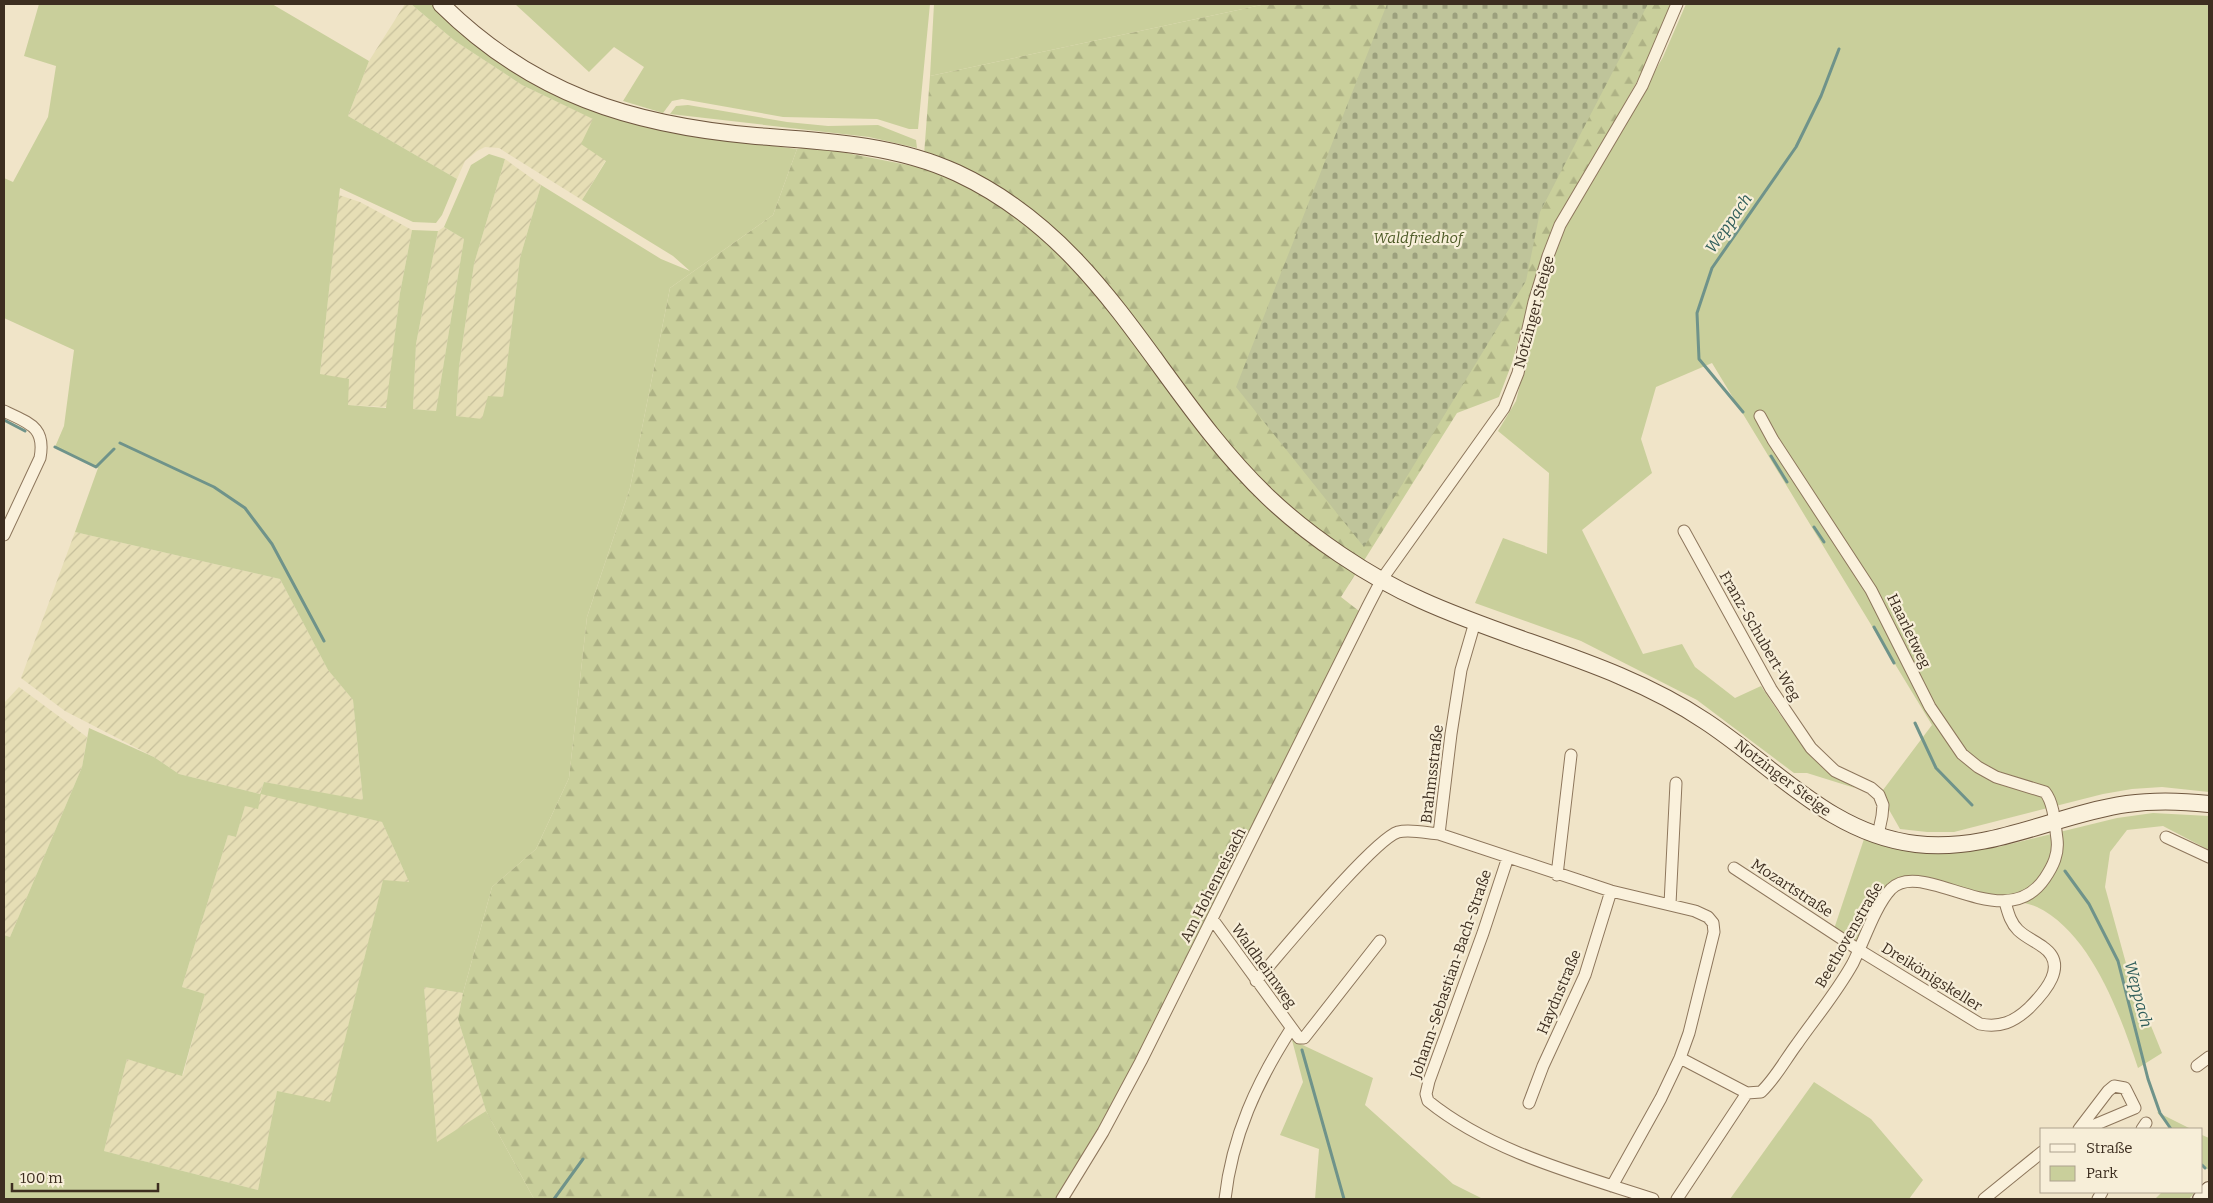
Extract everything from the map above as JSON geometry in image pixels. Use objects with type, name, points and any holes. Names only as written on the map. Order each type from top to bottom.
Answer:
[{"type":"main road","name":"Notzinger Steige","points":[[441,4],[492,48],[525,70],[574,95],[625,115],[680,128],[828,141],[881,149],[955,172],[989,191],[1038,224],[1093,277],[1226,452],[1256,486],[1309,531],[1382,580],[1425,602],[1605,669],[1675,703],[1730,738],[1827,812],[1856,828],[1909,843],[1935,846],[1991,840],[2124,804],[2160,800],[2209,804]]},
{"type":"main road","points":[[2201,1199],[2209,1190]]},
{"type":"street","name":"Notzinger Steige","points":[[1382,580],[1504,408],[1518,373],[1534,302],[1560,225],[1642,86],[1677,4]]},
{"type":"street","points":[[4,411],[34,426],[40,433],[42,446],[40,458],[4,535]]},
{"type":"street","name":"Haarletweg","points":[[1760,416],[1773,440],[1871,590],[1930,707],[1952,741],[1962,754],[1978,767],[1996,777],[2045,792],[2051,803],[2054,823]]},
{"type":"street","name":"Franz-Schubert-Weg","points":[[1684,531],[1771,689],[1811,748],[1835,771],[1871,788],[1879,795],[1883,805],[1878,835]]},
{"type":"street","name":"Am Hohenreisach","points":[[1062,1199],[1103,1132],[1141,1061],[1382,580]]},
{"type":"street","name":"Brahmsstraße","points":[[1256,981],[1362,862],[1385,840],[1397,832],[1440,834],[1451,734],[1461,670],[1476,622]]},
{"type":"street","points":[[1557,875],[1571,755]]},
{"type":"street","points":[[1670,904],[1676,782]]},
{"type":"street","points":[[2005,902],[2019,898],[2032,891],[2043,882],[2053,867],[2058,840],[2054,823]]},
{"type":"street","points":[[1440,834],[1557,875],[1611,891],[1670,904],[1708,917],[1713,924],[1714,932],[1706,972],[1680,1058],[1661,1098],[1612,1186],[1653,1199]]},
{"type":"street","points":[[2166,837],[2209,858]]},
{"type":"street","name":"Johann-Sebastian-Bach-Straße","points":[[1508,857],[1483,933],[1429,1081],[1426,1094],[1428,1101],[1456,1121],[1508,1147],[1612,1186]]},
{"type":"street","name":"Mozartstraße","points":[[1734,868],[1859,950]]},
{"type":"street","name":"Beethovenstraße","points":[[1747,1093],[1761,1092],[1767,1086],[1834,993],[1890,891],[1904,881],[1932,884],[1975,897],[2005,902]]},
{"type":"street","name":"Haydnstraße","points":[[1529,1103],[1543,1066],[1585,975],[1611,891]]},
{"type":"street","name":"Dreikönigskeller","points":[[1859,950],[1980,1024],[2002,1025],[2022,1015],[2039,998],[2047,988],[2055,968],[2055,961],[2050,953],[2017,929],[2011,920],[2005,902]]},
{"type":"street","name":"Waldheimweg","points":[[1213,920],[1299,1038],[1304,1038],[1380,942]]},
{"type":"street","name":"Waldheimweg","points":[[1225,1199],[1234,1143],[1244,1117],[1258,1086],[1291,1029]]},
{"type":"street","points":[[2198,1066],[2209,1057]]},
{"type":"street","points":[[1677,1199],[1747,1093],[1680,1058]]},
{"type":"street","points":[[2079,1128],[2108,1091],[2114,1086],[2125,1088],[2135,1108],[2088,1128]]},
{"type":"street","points":[[1984,1199],[2040,1154]]},
{"type":"shaded area","points":[[405,4],[411,4],[455,41],[522,85],[594,119],[606,160],[582,200],[499,148],[485,147],[477,151],[465,161],[457,179],[348,116],[369,61]]},
{"type":"shaded area","points":[[505,159],[541,185],[520,258],[503,398],[482,420],[456,416],[459,367],[474,264]]},
{"type":"shaded area","points":[[339,195],[360,202],[412,230],[400,293],[387,407],[347,405],[320,375]]},
{"type":"shaded area","points":[[444,227],[464,239],[436,411],[413,409],[416,344],[438,231]]},
{"type":"shaded area","points":[[75,532],[280,579],[328,670],[353,700],[363,801],[264,782],[260,793],[382,822],[409,882],[383,881],[330,1103],[277,1092],[258,1190],[104,1151],[127,1059],[183,1075],[205,994],[182,987],[228,835],[236,837],[245,806],[260,794],[179,774],[154,757],[65,711],[21,678]]},
{"type":"shaded area","points":[[19,687],[87,737],[82,767],[10,937],[4,935],[4,703]]},
{"type":"shaded area","points":[[424,987],[463,993],[458,1019],[486,1111],[437,1143]]},
{"type":"green space","points":[[39,4],[272,4],[369,61],[348,116],[457,179],[442,215],[436,223],[413,222],[340,188],[320,374],[349,379],[348,405],[386,408],[400,293],[412,230],[438,231],[416,344],[413,409],[436,411],[464,239],[444,227],[471,165],[489,154],[505,159],[474,264],[459,367],[456,416],[482,419],[488,396],[503,397],[520,258],[541,185],[661,259],[690,271],[673,256],[582,200],[606,161],[581,144],[593,119],[522,85],[455,41],[411,4],[433,4],[463,32],[528,78],[712,138],[797,149],[773,215],[670,288],[630,488],[587,617],[569,778],[536,849],[492,887],[463,993],[424,987],[437,1142],[486,1111],[534,1199],[4,1199],[4,935],[10,937],[82,767],[89,728],[154,757],[179,774],[260,794],[264,782],[363,800],[353,700],[328,670],[280,579],[75,532],[98,468],[55,447],[64,426],[74,350],[4,318],[4,178],[13,182],[48,117],[56,66],[24,56]],"holes":[[[261,794],[382,822],[409,882],[383,880],[330,1102],[277,1091],[258,1190],[104,1151],[127,1059],[182,1076],[205,994],[182,987],[228,835],[236,837],[245,806],[258,809]]]},
{"type":"green space","points":[[515,4],[930,4],[918,129],[909,129],[877,119],[783,117],[682,99],[672,101],[663,113],[623,101],[644,67],[614,47],[589,72]]},
{"type":"green space","points":[[934,4],[1266,4],[930,76]]},
{"type":"green space","points":[[1266,4],[1671,4],[1645,67],[1545,247],[1512,363],[1499,397],[1457,413],[1341,597],[1359,611],[1142,1058],[1057,1199],[534,1199],[486,1111],[458,1019],[463,993],[492,887],[536,849],[569,778],[587,617],[630,488],[670,288],[773,215],[797,149],[811,146],[923,168],[930,76]]},
{"type":"green space","name":"Waldfriedhof","points":[[1387,4],[1648,4],[1540,212],[1526,281],[1364,547],[1236,387]]},
{"type":"green space","points":[[1686,4],[2209,4],[2209,792],[2162,787],[2132,789],[2103,794],[1954,832],[1900,829],[1880,794],[1932,725],[1712,363],[1656,387],[1641,439],[1652,473],[1582,530],[1643,654],[1682,644],[1695,667],[1735,698],[1761,686],[1802,743],[1826,768],[1855,788],[1807,773],[1794,773],[1697,700],[1581,641],[1475,603],[1503,538],[1547,554],[1549,473],[1498,431],[1516,401],[1555,245],[1663,57]]},
{"type":"green space","points":[[688,105],[787,122],[828,126],[878,125],[916,140],[917,148],[869,137],[670,114],[676,106]]},
{"type":"green space","points":[[2153,813],[2209,816],[2209,850],[2163,826],[2127,830],[2110,852],[2105,887],[2127,967],[2162,1053],[2138,1068],[2112,1000],[2088,955],[2056,919],[2037,907],[2025,903],[1985,897],[1934,882],[1903,876],[1888,887],[1854,952],[1831,938],[1865,836],[1957,852],[1998,847],[2117,818]]},
{"type":"green space","points":[[1292,1040],[1373,1078],[1365,1105],[1453,1184],[1483,1199],[1315,1199],[1319,1149],[1280,1135],[1303,1082]]},
{"type":"green space","points":[[1814,1082],[1871,1119],[1923,1180],[1909,1199],[1730,1199]]},
{"type":"green space","points":[[2157,1112],[2189,1128],[2169,1128]]},
{"type":"green space","points":[[2203,1135],[2209,1138],[2209,1170],[2203,1167]]},
{"type":"green space","points":[[2161,1193],[2194,1193],[2189,1199],[2155,1199]]},
{"type":"waterway","name":"Weppach","points":[[1743,412],[1699,359],[1697,313],[1712,268],[1796,147],[1821,96],[1839,49]]},
{"type":"waterway","points":[[4,420],[25,431]]},
{"type":"waterway","points":[[120,443],[214,487],[245,508],[272,544],[324,641]]},
{"type":"waterway","points":[[55,447],[96,467],[114,449]]},
{"type":"waterway","name":"Weppach","points":[[1771,456],[1787,482]]},
{"type":"waterway","name":"Weppach","points":[[1814,527],[1824,542]]},
{"type":"waterway","name":"Weppach","points":[[1874,627],[1894,663]]},
{"type":"waterway","name":"Weppach","points":[[1915,723],[1936,768],[1972,805]]},
{"type":"waterway","name":"Weppach","points":[[2065,871],[2089,904],[2118,961],[2148,1079],[2160,1113],[2170,1128]]},
{"type":"waterway","points":[[1302,1050],[1344,1199]]},
{"type":"waterway","points":[[554,1199],[583,1159]]}]
